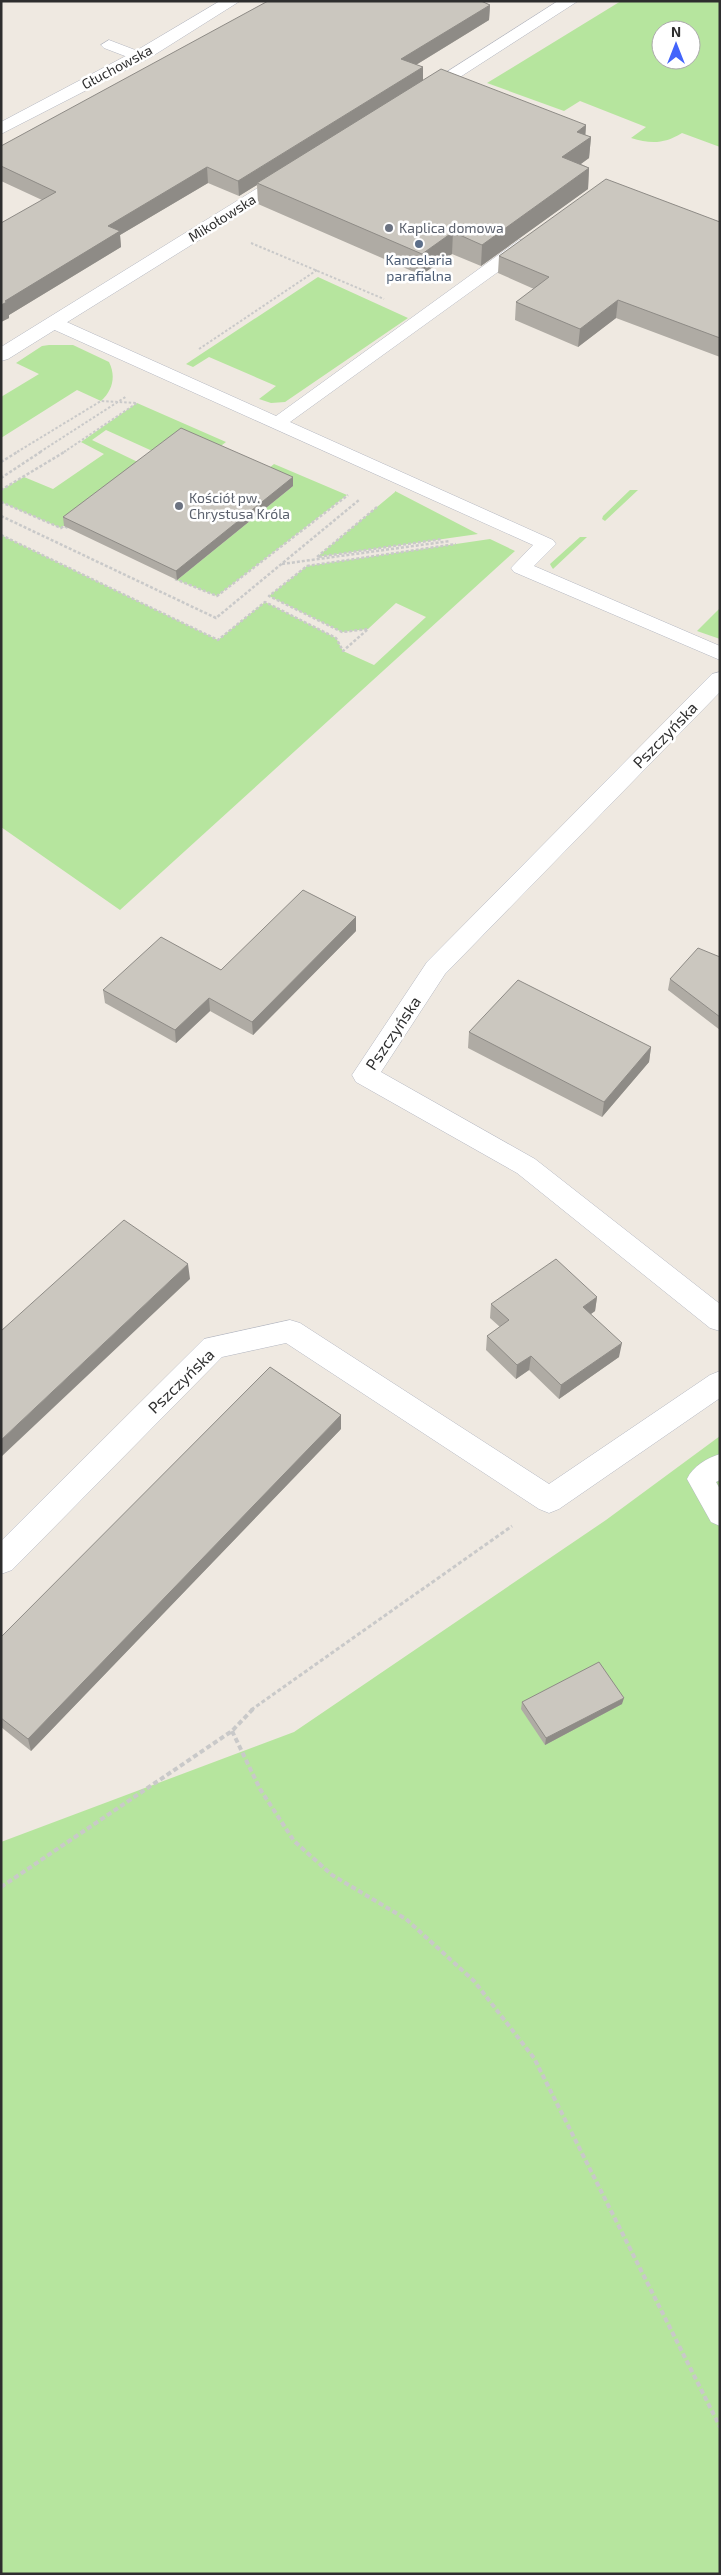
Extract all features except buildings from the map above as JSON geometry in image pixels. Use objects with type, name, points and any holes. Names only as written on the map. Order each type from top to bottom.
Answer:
[{"type":"street","name":"Głuchowska","points":[[1,129],[138,56],[232,1]]},
{"type":"street","points":[[405,104],[570,1]]},
{"type":"street","name":"Mikołowska","points":[[1,355],[305,166]]},
{"type":"street","name":"Pszczyńska","points":[[720,679],[436,968],[365,1075],[526,1166],[720,1320]]},
{"type":"street","name":"Pszczyńska","points":[[1,1560],[214,1347],[290,1331],[549,1500]]},
{"type":"street","points":[[549,1500],[720,1383]]},
{"type":"lane","points":[[109,45],[138,56]]},
{"type":"lane","points":[[278,423],[537,236]]},
{"type":"lane","points":[[54,323],[546,544],[521,568],[720,654]]},
{"type":"lane","points":[[720,1465],[700,1479],[720,1514]]},
{"type":"path","points":[[249,243],[317,270],[424,317]]},
{"type":"path","points":[[1,478],[317,270]]},
{"type":"path","points":[[1,462],[102,401],[137,403],[82,442],[1,490]]},
{"type":"path","points":[[1,516],[216,618],[390,474]]},
{"type":"path","points":[[168,576],[217,596],[347,495],[367,494]]},
{"type":"path","points":[[1,502],[61,528],[64,526],[73,530]]},
{"type":"path","points":[[381,503],[317,557],[450,538]]},
{"type":"path","points":[[282,564],[519,532]]},
{"type":"path","points":[[1,536],[218,640],[265,602],[336,638],[343,651],[368,629],[342,632],[269,596],[307,566],[461,543]]},
{"type":"path","points":[[1,1888],[232,1730],[246,1714],[549,1500]]},
{"type":"path","points":[[232,1730],[260,1789],[294,1841],[332,1875],[413,1925],[474,1981],[534,2058],[720,2427]]},
{"type":"green space","points":[[621,1],[720,1],[720,147],[682,133],[657,142],[631,138],[646,127],[580,101],[564,111],[487,83]]},
{"type":"green space","points":[[318,277],[408,318],[285,402],[271,403],[259,399],[276,386],[209,357],[193,367],[186,364]]},
{"type":"green space","points":[[73,345],[109,362],[113,378],[111,388],[101,401],[77,390],[1,438],[1,397],[39,374],[16,363],[42,346]]},
{"type":"green space","points":[[137,403],[226,442],[214,451],[159,454],[106,430],[92,440],[144,465],[61,528],[1,502],[1,490],[24,477],[53,489],[104,454],[81,442]]},
{"type":"green space","points":[[274,464],[347,495],[217,596],[177,580],[293,486],[263,473]]},
{"type":"green space","points":[[630,490],[638,490],[605,521],[602,519],[603,516]]},
{"type":"green space","points":[[395,492],[478,534],[317,557]]},
{"type":"green space","points":[[1,535],[218,640],[265,602],[336,638],[343,651],[374,665],[426,617],[396,603],[368,629],[342,632],[269,596],[307,566],[490,539],[515,551],[120,910],[1,827]]},
{"type":"green space","points":[[580,537],[587,537],[553,569],[550,564]]},
{"type":"green space","points":[[720,608],[720,639],[697,631]]},
{"type":"green space","points":[[720,1436],[720,2574],[1,2574],[1,1842],[294,1732],[606,1520]]},
{"type":"place","name":"Kaplica domowa","points":[[389,228]]},
{"type":"place","name":"Kancelaria parafialna","points":[[419,244]]},
{"type":"place","name":"Kościół pw. Chrystusa Króla","points":[[179,506]]}]
